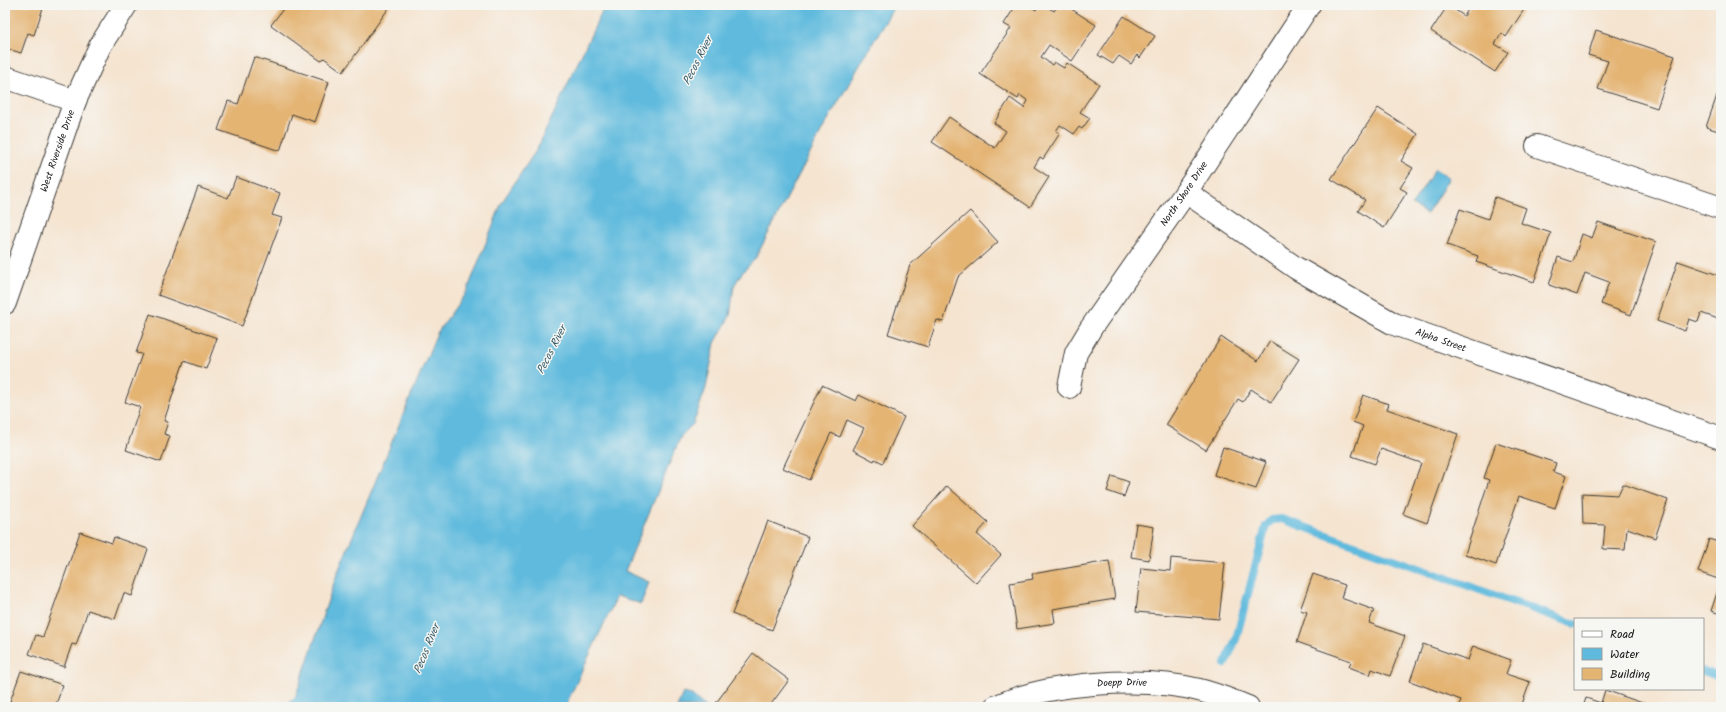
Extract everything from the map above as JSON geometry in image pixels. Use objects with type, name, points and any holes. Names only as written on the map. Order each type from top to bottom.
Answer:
[{"type":"street","name":"West Riverside Drive","points":[[5,302],[75,100],[100,46],[126,5]]},
{"type":"street","name":"North Shore Drive","points":[[1069,387],[1076,353],[1091,328],[1186,192],[1234,115],[1309,5]]},
{"type":"street","points":[[5,77],[75,100]]},
{"type":"street","points":[[1537,146],[1721,208]]},
{"type":"street","name":"Alpha Street","points":[[1186,192],[1296,268],[1394,324],[1721,438]]},
{"type":"street","name":"Doepp Drive","points":[[995,707],[1038,693],[1079,686],[1131,682],[1176,685],[1200,690],[1248,707]]},
{"type":"water","name":"Pecos River","points":[[605,5],[895,5],[826,123],[755,259],[741,274],[734,286],[730,316],[715,343],[706,388],[693,424],[681,436],[625,571],[649,582],[641,604],[617,596],[565,707],[282,707],[295,698],[337,574],[437,333],[467,291],[502,202],[537,149]]},
{"type":"water","points":[[1435,169],[1449,178],[1427,214],[1412,205]]},
{"type":"water","points":[[683,693],[692,695],[705,707],[677,707]]},
{"type":"building","points":[[5,5],[44,5],[34,35],[28,33],[21,53],[5,48]]},
{"type":"building","points":[[286,5],[391,5],[343,72],[324,58],[321,61],[271,25]]},
{"type":"building","points":[[1016,5],[1028,5],[1036,10],[1039,5],[1044,5],[1054,11],[1058,5],[1065,5],[1096,25],[1072,61],[1049,45],[1041,57],[1052,65],[1054,62],[1064,68],[1067,63],[1099,84],[1080,112],[1090,118],[1082,129],[1079,127],[1074,134],[1060,125],[1056,131],[1060,133],[1043,159],[1040,157],[1034,167],[1049,177],[1030,207],[932,142],[949,117],[995,148],[1006,131],[994,123],[1010,98],[1024,108],[1028,101],[1020,95],[1018,99],[980,74],[1011,28],[1004,24]]},
{"type":"building","points":[[1448,5],[1464,16],[1471,5],[1527,5],[1506,37],[1502,33],[1495,44],[1508,52],[1495,72],[1431,31]]},
{"type":"building","points":[[1124,16],[1155,36],[1140,58],[1137,55],[1131,64],[1119,56],[1113,64],[1098,55]]},
{"type":"building","points":[[1596,30],[1675,56],[1657,108],[1598,89],[1608,61],[1588,55]]},
{"type":"building","points":[[254,57],[329,82],[315,122],[292,114],[280,151],[218,130],[228,101],[238,104]]},
{"type":"building","points":[[1721,84],[1721,132],[1706,127]]},
{"type":"building","points":[[1378,108],[1418,134],[1401,161],[1413,168],[1400,188],[1407,192],[1384,228],[1358,211],[1365,200],[1331,179]]},
{"type":"building","points":[[236,177],[280,193],[272,215],[282,218],[242,326],[158,295],[198,187],[228,198]]},
{"type":"building","points":[[1495,197],[1526,208],[1521,223],[1551,233],[1534,282],[1476,262],[1478,256],[1447,245],[1460,209],[1488,219]]},
{"type":"building","points":[[970,211],[998,242],[958,277],[943,322],[937,320],[928,347],[888,334],[910,265]]},
{"type":"building","points":[[1598,222],[1656,242],[1631,315],[1601,304],[1609,282],[1585,273],[1577,295],[1549,285],[1558,257],[1573,262],[1582,234],[1592,238]]},
{"type":"building","points":[[1678,261],[1721,276],[1721,320],[1701,313],[1698,322],[1689,319],[1685,331],[1657,321]]},
{"type":"building","points":[[150,314],[217,338],[206,369],[184,361],[164,421],[168,422],[164,434],[170,436],[161,462],[126,450],[140,407],[125,402],[142,354],[136,353]]},
{"type":"building","points":[[1221,337],[1258,361],[1270,341],[1299,359],[1271,402],[1251,389],[1243,402],[1238,399],[1206,450],[1166,425]]},
{"type":"building","points":[[822,385],[856,401],[859,395],[904,417],[883,463],[875,459],[874,461],[853,450],[864,428],[847,420],[840,437],[831,433],[809,480],[783,468]]},
{"type":"building","points":[[1363,395],[1389,404],[1387,409],[1458,434],[1427,523],[1403,514],[1421,463],[1381,449],[1375,464],[1352,456],[1363,426],[1353,422]]},
{"type":"building","points":[[1496,443],[1556,463],[1553,472],[1566,476],[1555,508],[1519,496],[1496,565],[1465,554],[1489,480],[1484,478]]},
{"type":"building","points":[[1223,447],[1266,462],[1256,489],[1214,475]]},
{"type":"building","points":[[1112,476],[1129,482],[1124,497],[1107,491]]},
{"type":"building","points":[[1623,484],[1668,500],[1655,538],[1627,528],[1625,550],[1603,549],[1605,525],[1583,524],[1582,493],[1618,495]]},
{"type":"building","points":[[947,486],[988,522],[977,534],[1001,555],[976,583],[912,526]]},
{"type":"building","points":[[768,521],[808,537],[772,630],[732,614]]},
{"type":"building","points":[[1136,524],[1154,527],[1149,560],[1131,557]]},
{"type":"building","points":[[80,532],[112,543],[114,537],[148,549],[132,596],[124,593],[115,619],[88,610],[76,645],[72,644],[64,667],[29,654],[36,635],[43,637]]},
{"type":"building","points":[[1709,539],[1721,543],[1721,580],[1698,572]]},
{"type":"building","points":[[1171,558],[1225,563],[1219,619],[1136,612],[1141,568],[1170,571]]},
{"type":"building","points":[[1109,561],[1115,599],[1053,609],[1055,623],[1017,629],[1010,583],[1033,579],[1032,574]]},
{"type":"building","points":[[1313,574],[1345,585],[1341,598],[1374,610],[1369,623],[1405,636],[1390,676],[1372,669],[1370,675],[1349,667],[1351,661],[1297,642],[1307,612],[1300,610]]},
{"type":"building","points":[[1721,581],[1721,614],[1711,611]]},
{"type":"building","points":[[1423,644],[1468,660],[1473,646],[1511,660],[1506,674],[1530,682],[1521,707],[1464,707],[1459,705],[1461,700],[1410,681]]},
{"type":"building","points":[[753,653],[789,680],[769,707],[713,707]]},
{"type":"building","points":[[21,671],[63,685],[55,707],[8,707]]},
{"type":"building","points":[[1605,690],[1654,707],[1583,707],[1586,698],[1601,703]]},
{"type":"waterway","points":[[1225,664],[1236,639],[1266,526],[1272,520],[1282,519],[1574,624]]},
{"type":"waterway","points":[[1704,671],[1721,677]]}]
